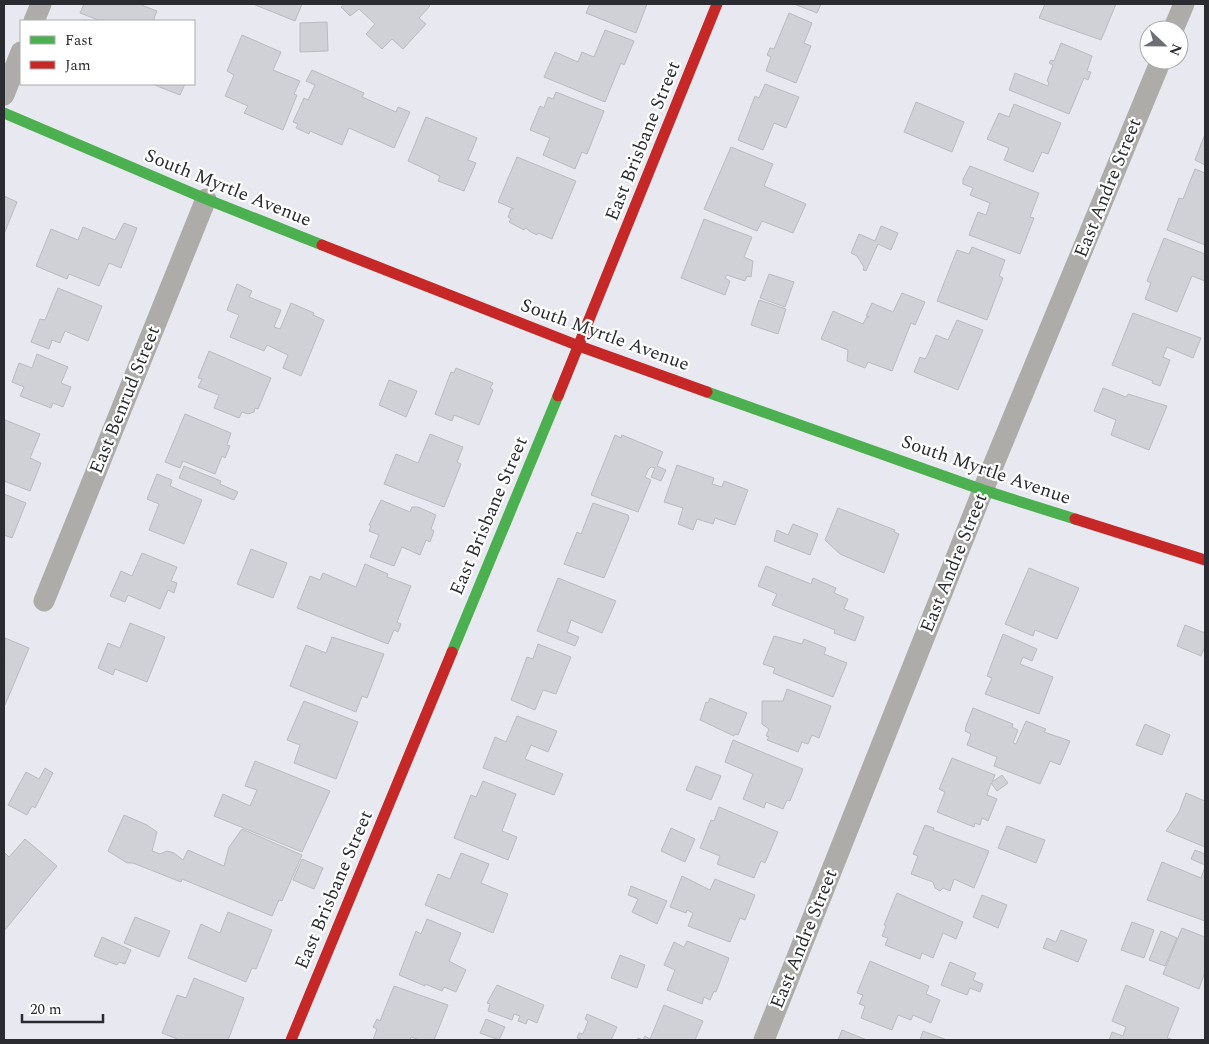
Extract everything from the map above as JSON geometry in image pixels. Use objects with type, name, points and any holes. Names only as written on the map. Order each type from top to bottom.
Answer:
[{"type":"main road","name":"East Brisbane Street","points":[[291,1040],[579,346],[717,4]]},
{"type":"main road","name":"South Myrtle Avenue","points":[[4,113],[206,199],[579,346],[983,490],[1205,560]]},
{"type":"street","points":[[34,20],[41,4]]},
{"type":"street","points":[[1177,20],[1184,4]]},
{"type":"street","points":[[4,95],[20,55]]},
{"type":"street","name":"East Andre Street","points":[[764,1040],[983,490],[1157,70]]},
{"type":"street","name":"East Benrud Street","points":[[44,601],[206,199]]},
{"type":"building","points":[[84,4],[139,4],[157,11],[153,20],[98,20],[80,13]]},
{"type":"building","points":[[253,4],[302,4],[295,21]]},
{"type":"building","points":[[344,4],[427,4],[430,6],[419,18],[426,24],[403,49],[392,39],[382,49],[366,34],[375,24],[359,9],[350,16],[341,7]]},
{"type":"building","points":[[590,4],[647,4],[636,33],[586,13]]},
{"type":"building","points":[[794,4],[821,4],[817,13]]},
{"type":"building","points":[[1045,4],[1116,4],[1101,40],[1039,18]]},
{"type":"building","points":[[789,13],[812,23],[804,43],[811,46],[796,83],[766,71],[771,57],[767,55],[770,48],[774,49]]},
{"type":"building","points":[[327,22],[328,51],[300,52],[300,23]]},
{"type":"building","points":[[605,30],[634,41],[624,65],[621,63],[605,102],[544,77],[555,52],[578,62],[582,52],[594,57]]},
{"type":"building","points":[[242,35],[281,52],[273,70],[300,81],[294,94],[297,95],[283,130],[244,113],[248,106],[225,96],[234,75],[227,71]]},
{"type":"building","points":[[1061,43],[1092,56],[1087,71],[1091,72],[1088,80],[1084,78],[1069,114],[1009,90],[1015,73],[1048,86],[1049,82],[1047,81],[1053,65],[1049,63],[1051,60],[1054,61]]},
{"type":"building","points":[[312,70],[364,93],[362,97],[396,112],[398,107],[410,112],[394,148],[349,128],[342,145],[310,131],[309,134],[296,128],[298,124],[293,122],[304,98],[308,100],[315,85],[306,81]]},
{"type":"building","points":[[765,84],[799,97],[786,128],[774,123],[763,150],[738,140],[755,96],[759,98]]},
{"type":"building","points":[[155,85],[185,85],[180,95]]},
{"type":"building","points":[[556,92],[604,111],[587,154],[582,152],[575,169],[543,155],[550,138],[530,130],[540,106],[544,108],[548,97],[553,99]]},
{"type":"building","points":[[916,102],[964,122],[952,152],[904,132]]},
{"type":"building","points":[[1014,104],[1061,123],[1048,154],[1042,152],[1033,172],[1004,160],[1009,148],[987,139],[999,113],[1009,117]]},
{"type":"building","points":[[426,117],[477,138],[468,160],[476,163],[464,191],[438,181],[440,176],[408,161]]},
{"type":"building","points":[[1205,134],[1205,165],[1195,160]]},
{"type":"building","points":[[731,147],[773,164],[764,186],[806,204],[793,233],[762,221],[757,231],[704,209]]},
{"type":"building","points":[[517,157],[576,181],[552,239],[538,233],[537,235],[525,228],[524,230],[509,222],[511,219],[508,217],[511,209],[514,209],[498,202]]},
{"type":"building","points":[[970,166],[1039,193],[1030,217],[1034,218],[1020,254],[969,235],[978,212],[986,215],[990,203],[970,195],[973,188],[963,184],[963,179]]},
{"type":"building","points":[[1195,169],[1205,173],[1205,245],[1167,230],[1179,198],[1183,199]]},
{"type":"building","points":[[4,196],[17,202],[4,234]]},
{"type":"building","points":[[704,219],[752,237],[744,257],[753,261],[751,277],[747,276],[745,281],[727,275],[725,278],[730,281],[725,295],[681,278]]},
{"type":"building","points":[[124,223],[137,228],[121,268],[109,263],[99,286],[69,274],[67,279],[36,266],[51,229],[78,240],[83,227],[115,240]]},
{"type":"building","points":[[881,226],[898,233],[891,250],[878,244],[866,271],[863,270],[864,267],[857,256],[851,253],[859,234],[875,241]]},
{"type":"building","points":[[1164,238],[1205,254],[1205,281],[1192,276],[1177,312],[1145,299],[1151,283],[1147,281]]},
{"type":"building","points":[[972,247],[1005,260],[999,276],[1003,278],[987,320],[937,301],[957,250],[969,254]]},
{"type":"building","points":[[769,274],[794,282],[785,307],[760,298]]},
{"type":"building","points":[[237,284],[252,291],[249,297],[281,310],[274,327],[280,329],[291,303],[314,313],[313,315],[324,320],[301,376],[283,368],[288,355],[267,345],[264,351],[230,337],[239,315],[227,310]]},
{"type":"building","points":[[58,288],[102,306],[88,341],[65,331],[60,343],[52,340],[49,349],[31,342],[40,319],[45,320]]},
{"type":"building","points":[[902,293],[925,302],[915,325],[911,323],[892,371],[868,362],[865,368],[847,361],[848,350],[821,339],[833,311],[863,324],[866,318],[869,317],[866,316],[872,303],[893,312]]},
{"type":"building","points":[[759,300],[786,309],[778,334],[751,325]]},
{"type":"building","points":[[1133,313],[1201,338],[1193,358],[1167,347],[1163,357],[1170,360],[1160,386],[1152,383],[1153,381],[1112,365]]},
{"type":"building","points":[[957,320],[983,330],[958,390],[914,372],[920,357],[925,359],[928,354],[936,335],[948,340]]},
{"type":"building","points":[[209,351],[271,378],[258,409],[255,408],[254,412],[248,414],[242,412],[239,418],[214,408],[219,395],[198,387],[202,379],[198,378]]},
{"type":"building","points":[[37,354],[68,367],[61,383],[71,387],[63,407],[53,403],[51,408],[20,396],[24,387],[12,382],[19,363],[32,368]]},
{"type":"building","points":[[456,368],[493,383],[490,388],[493,390],[479,425],[454,415],[452,421],[435,414],[451,372],[454,373]]},
{"type":"building","points":[[389,380],[417,391],[406,417],[379,405]]},
{"type":"building","points":[[1103,388],[1126,397],[1128,394],[1167,406],[1149,450],[1111,435],[1116,420],[1094,411]]},
{"type":"building","points":[[185,414],[231,433],[227,445],[230,446],[225,458],[222,456],[215,474],[183,461],[180,468],[165,462]]},
{"type":"building","points":[[5,420],[40,434],[30,458],[41,463],[30,491],[4,481]]},
{"type":"building","points":[[430,434],[463,447],[457,462],[461,464],[444,507],[384,484],[396,454],[418,463]]},
{"type":"building","points":[[615,435],[621,438],[622,435],[663,452],[657,466],[666,470],[661,481],[651,477],[655,468],[651,467],[648,470],[645,477],[651,480],[638,512],[591,495]]},
{"type":"building","points":[[677,465],[714,478],[712,484],[722,487],[724,481],[748,490],[735,525],[715,518],[713,524],[697,519],[693,530],[678,524],[683,508],[664,502]]},
{"type":"building","points":[[184,466],[221,481],[220,484],[238,492],[234,500],[179,478]]},
{"type":"building","points":[[157,474],[172,480],[170,486],[202,500],[184,544],[149,530],[159,504],[147,499]]},
{"type":"building","points":[[4,494],[26,503],[12,538],[4,535]]},
{"type":"building","points":[[381,500],[410,512],[412,507],[418,507],[436,515],[431,529],[434,531],[430,542],[426,540],[420,555],[402,547],[394,566],[370,557],[379,535],[369,531],[371,526],[369,525]]},
{"type":"building","points":[[593,503],[628,515],[629,518],[604,578],[564,564],[577,532],[581,534]]},
{"type":"building","points":[[838,508],[895,530],[894,532],[899,534],[884,573],[840,554],[825,540]]},
{"type":"building","points":[[793,524],[818,534],[810,555],[774,541],[777,530],[788,535]]},
{"type":"building","points":[[251,549],[287,563],[273,598],[237,584]]},
{"type":"building","points":[[142,553],[177,567],[171,581],[177,583],[174,593],[168,590],[160,609],[128,595],[125,602],[110,596],[121,571],[132,576]]},
{"type":"building","points":[[365,564],[388,574],[387,577],[411,586],[397,622],[401,624],[398,632],[394,630],[388,644],[297,608],[310,576],[320,580],[323,573],[356,587]]},
{"type":"building","points":[[766,566],[811,584],[813,578],[836,588],[834,593],[848,599],[844,609],[864,617],[855,641],[834,633],[835,630],[772,605],[777,594],[758,586]]},
{"type":"building","points":[[1029,568],[1079,588],[1057,639],[1035,630],[1033,636],[1005,624]]},
{"type":"building","points":[[558,578],[616,601],[602,633],[571,620],[567,632],[579,637],[575,646],[537,631]]},
{"type":"building","points":[[130,623],[165,637],[147,682],[115,669],[113,675],[98,668],[108,643],[120,648]]},
{"type":"building","points":[[1185,625],[1205,633],[1205,646],[1201,656],[1177,646]]},
{"type":"building","points":[[1003,634],[1037,649],[1032,661],[1023,657],[1020,664],[1053,677],[1039,714],[985,694],[992,678],[987,676]]},
{"type":"building","points":[[774,636],[802,644],[804,639],[826,648],[824,654],[847,663],[833,697],[773,673],[775,668],[763,664]]},
{"type":"building","points":[[332,637],[384,654],[367,698],[362,696],[356,712],[290,686],[306,645],[326,653]]},
{"type":"building","points":[[5,638],[29,648],[4,705]]},
{"type":"building","points":[[538,644],[571,657],[556,694],[543,690],[535,710],[511,700],[527,657],[533,659]]},
{"type":"building","points":[[787,689],[831,706],[819,738],[812,735],[808,744],[802,742],[798,752],[767,740],[769,737],[766,736],[769,729],[762,724],[762,701],[783,701]]},
{"type":"building","points":[[710,698],[747,713],[738,735],[735,734],[734,736],[700,720],[706,702],[708,703]]},
{"type":"building","points":[[304,701],[358,722],[336,779],[294,763],[300,745],[287,740]]},
{"type":"building","points":[[973,708],[1013,724],[1012,727],[1018,730],[1013,743],[1016,744],[1026,721],[1046,729],[1044,732],[1070,741],[1060,765],[1050,761],[1040,784],[994,766],[997,757],[967,745],[971,734],[965,731]]},
{"type":"building","points":[[517,716],[557,731],[548,752],[531,745],[525,759],[563,774],[554,795],[483,768],[495,737],[506,742]]},
{"type":"building","points":[[1145,724],[1170,735],[1162,755],[1136,745]]},
{"type":"building","points":[[733,740],[803,769],[790,801],[787,800],[783,809],[766,802],[764,808],[743,799],[753,774],[725,762]]},
{"type":"building","points":[[952,758],[995,775],[992,782],[1002,775],[1008,783],[997,791],[991,783],[987,795],[997,799],[988,821],[982,818],[980,825],[975,823],[974,827],[937,812],[945,792],[939,789]]},
{"type":"building","points":[[255,761],[330,791],[302,852],[214,816],[223,794],[250,806],[257,790],[245,786]]},
{"type":"building","points":[[696,766],[721,776],[711,800],[686,790]]},
{"type":"building","points":[[45,768],[53,773],[35,808],[32,806],[27,815],[8,805],[26,772],[39,779]]},
{"type":"building","points":[[483,781],[516,794],[502,831],[517,837],[508,860],[454,838],[471,795],[476,797]]},
{"type":"building","points":[[1186,793],[1205,801],[1205,847],[1166,831],[1179,812]]},
{"type":"building","points":[[719,807],[778,832],[765,863],[761,861],[754,878],[717,864],[720,856],[700,848],[711,820],[714,821]]},
{"type":"building","points":[[124,815],[147,825],[157,832],[152,851],[160,854],[167,851],[174,853],[183,860],[188,850],[224,866],[229,847],[242,829],[302,855],[282,901],[279,900],[272,916],[182,879],[181,882],[133,863],[127,863],[108,851]]},
{"type":"building","points":[[925,825],[934,828],[933,830],[989,851],[974,888],[954,879],[950,891],[943,888],[940,891],[935,888],[933,882],[911,874],[918,856],[913,854]]},
{"type":"building","points":[[1007,826],[1045,840],[1036,863],[998,848]]},
{"type":"building","points":[[671,828],[695,839],[685,862],[661,851]]},
{"type":"building","points":[[25,839],[57,866],[4,931],[4,852],[9,857]]},
{"type":"building","points":[[1195,850],[1205,854],[1205,865],[1191,859]]},
{"type":"building","points":[[461,853],[489,864],[481,883],[508,894],[493,933],[425,905],[438,874],[450,879]]},
{"type":"building","points":[[302,859],[323,868],[314,889],[293,880]]},
{"type":"building","points":[[1162,862],[1201,878],[1205,867],[1205,921],[1147,900]]},
{"type":"building","points":[[682,876],[710,890],[715,879],[755,895],[745,920],[740,918],[730,942],[688,926],[693,913],[687,910],[686,913],[670,907]]},
{"type":"building","points":[[631,886],[667,901],[657,924],[632,912],[638,899],[628,895]]},
{"type":"building","points":[[897,893],[963,922],[956,939],[943,933],[933,958],[922,953],[920,959],[885,945],[888,938],[882,936],[886,926],[884,925]]},
{"type":"building","points":[[982,895],[1007,905],[998,928],[973,917]]},
{"type":"building","points":[[228,912],[272,930],[256,969],[252,968],[246,982],[188,958],[201,924],[220,933]]},
{"type":"building","points":[[135,917],[170,931],[159,957],[124,943]]},
{"type":"building","points":[[427,919],[461,933],[449,961],[466,970],[456,992],[444,987],[442,991],[425,984],[425,986],[399,975],[416,931],[421,934]]},
{"type":"building","points":[[1132,922],[1154,930],[1144,958],[1121,950]]},
{"type":"building","points":[[1182,928],[1205,937],[1205,972],[1199,989],[1163,974]]},
{"type":"building","points":[[1061,930],[1087,940],[1078,962],[1043,948],[1047,938],[1056,942]]},
{"type":"building","points":[[1161,931],[1177,938],[1165,966],[1149,960]]},
{"type":"building","points":[[102,937],[131,950],[125,964],[119,962],[117,965],[94,956]]},
{"type":"building","points":[[687,941],[729,958],[716,992],[714,991],[710,1000],[704,997],[702,1004],[667,990],[675,970],[664,965],[674,942],[684,947]]},
{"type":"building","points":[[620,955],[645,965],[637,988],[611,978]]},
{"type":"building","points":[[870,961],[929,986],[926,994],[940,1000],[931,1023],[913,1015],[911,1020],[898,1015],[892,1030],[861,1018],[865,1006],[859,1004],[863,995],[857,993]]},
{"type":"building","points":[[950,962],[976,973],[973,980],[983,984],[980,992],[970,988],[967,995],[941,985]]},
{"type":"building","points":[[194,978],[244,998],[228,1040],[180,1040],[162,1033],[177,995],[186,998]]},
{"type":"building","points":[[497,985],[544,1005],[537,1023],[528,1019],[526,1024],[518,1021],[520,1016],[514,1014],[512,1020],[488,1011],[490,1004],[487,1003]]},
{"type":"building","points":[[1126,985],[1179,1008],[1167,1038],[1174,1040],[1109,1040],[1112,1032],[1123,1036],[1126,1027],[1112,1021]]},
{"type":"building","points":[[394,986],[448,1005],[434,1040],[420,1040],[411,1037],[410,1040],[373,1040],[377,1029],[373,1027],[377,1019],[380,1021]]},
{"type":"building","points":[[664,1005],[703,1021],[695,1040],[643,1040],[645,1036],[650,1039]]},
{"type":"building","points":[[587,1014],[617,1027],[611,1040],[584,1040],[577,1038],[579,1033],[583,1034],[588,1021],[585,1019]]},
{"type":"building","points":[[486,1019],[505,1027],[499,1040],[480,1033]]},
{"type":"building","points":[[842,1030],[867,1040],[838,1040]]},
{"type":"building","points":[[923,1031],[947,1040],[920,1040]]},
{"type":"traffic: fast","points":[[4,113],[206,199],[322,245]]},
{"type":"traffic: fast","points":[[707,392],[983,490],[1075,519]]},
{"type":"traffic: fast","points":[[452,652],[558,396]]},
{"type":"traffic: jam","points":[[558,396],[717,4]]},
{"type":"traffic: jam","points":[[322,245],[579,346],[707,392]]},
{"type":"traffic: jam","points":[[1075,519],[1205,560]]},
{"type":"traffic: jam","points":[[291,1040],[452,652]]}]
